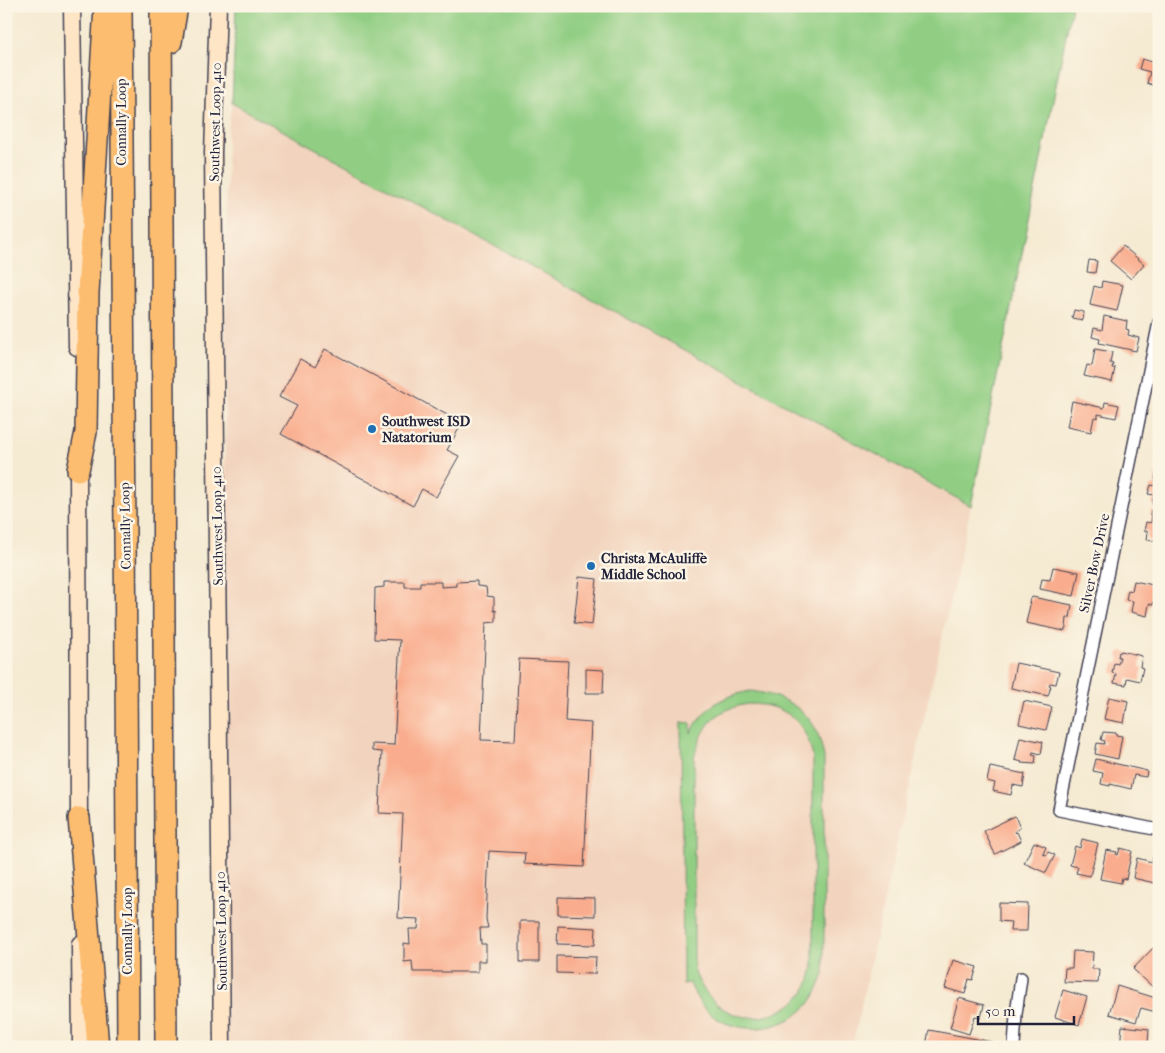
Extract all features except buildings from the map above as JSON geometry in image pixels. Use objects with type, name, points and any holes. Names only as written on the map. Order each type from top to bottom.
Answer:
[{"type":"highway","points":[[78,470],[86,432],[88,293],[105,6]]},
{"type":"highway","name":"Connally Loop","points":[[121,6],[128,1047]]},
{"type":"highway","points":[[161,6],[166,1047]]},
{"type":"highway","points":[[162,104],[177,6]]},
{"type":"highway","points":[[79,818],[98,1047]]},
{"type":"main road","points":[[72,6],[78,470],[81,1047]]},
{"type":"main road","name":"Southwest Loop 410","points":[[218,6],[213,153],[222,1047]]},
{"type":"street","name":"Silver Bow Drive","points":[[1159,322],[1059,810],[1159,830]]},
{"type":"street","points":[[1014,1047],[1021,978]]},
{"type":"shaded area","name":"Christa McAuliffe Middle School","points":[[232,103],[971,506],[852,1047],[227,1047],[224,627],[227,135]]},
{"type":"green space","points":[[236,6],[1072,6],[971,506],[232,103]]},
{"type":"green space","points":[[750,691],[770,695],[797,707],[811,721],[816,730],[824,757],[824,974],[808,1005],[798,1014],[772,1026],[758,1028],[730,1025],[717,1019],[701,1004],[690,983],[683,984],[681,722],[691,723],[691,733],[702,716],[714,704],[739,693]],"holes":[[[748,704],[773,707],[792,717],[805,734],[813,758],[813,967],[808,985],[796,1001],[780,1011],[766,1016],[752,1017],[740,1016],[717,1004],[708,995],[694,970],[694,757],[706,728],[718,715],[726,710]]]},
{"type":"place","name":"Southwest ISD Natatorium","points":[[372,429]]},
{"type":"place","name":"Christa McAuliffe Middle School","points":[[591,566]]}]
